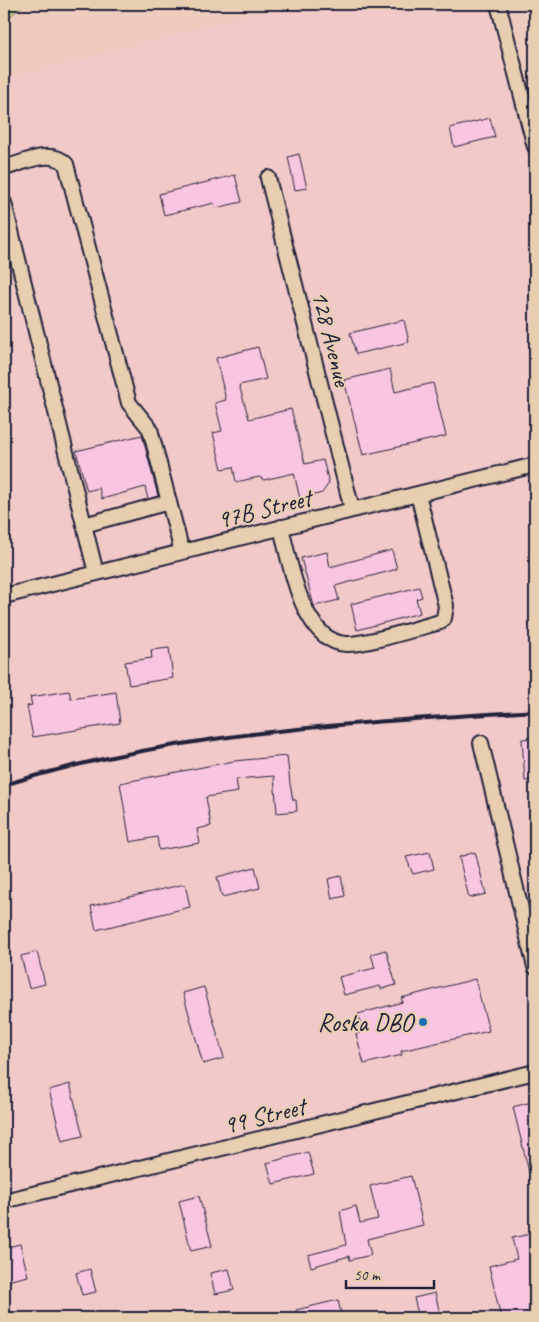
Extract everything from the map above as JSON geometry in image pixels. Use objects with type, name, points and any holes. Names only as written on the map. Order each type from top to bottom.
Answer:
[{"type":"street","points":[[498,4],[535,147]]},
{"type":"street","points":[[4,168],[50,155],[59,157],[66,164],[129,403],[150,429],[182,552]]},
{"type":"street","name":"128 Avenue","points":[[268,178],[352,509]]},
{"type":"street","points":[[4,203],[96,573]]},
{"type":"street","name":"97B Street","points":[[4,596],[535,465]]},
{"type":"street","points":[[281,527],[297,594],[303,607],[315,624],[338,643],[358,643],[440,622],[444,618],[446,606],[418,494]]},
{"type":"street","points":[[84,524],[169,502]]},
{"type":"street","points":[[481,743],[535,967]]},
{"type":"street","name":"99 Street","points":[[4,1201],[535,1072]]},
{"type":"shaded area","points":[[290,4],[498,4],[535,147],[535,1318],[4,1318],[4,79]]},
{"type":"green space","points":[[4,4],[24,4],[4,22]]},
{"type":"building","points":[[490,118],[495,137],[454,147],[450,128]]},
{"type":"building","points":[[299,154],[307,188],[295,190],[288,157]]},
{"type":"building","points":[[235,175],[242,202],[215,208],[214,203],[164,215],[159,194]]},
{"type":"building","points":[[404,320],[409,342],[356,354],[350,333]]},
{"type":"building","points":[[258,347],[266,379],[239,385],[249,419],[291,409],[305,464],[323,460],[329,483],[322,493],[300,499],[294,473],[264,480],[259,477],[236,482],[233,467],[222,469],[213,433],[222,431],[215,403],[226,400],[216,358]]},
{"type":"building","points":[[390,369],[395,392],[433,383],[446,436],[363,455],[344,380]]},
{"type":"building","points":[[142,435],[158,496],[148,499],[145,487],[102,499],[99,488],[87,491],[76,451]]},
{"type":"building","points":[[392,550],[397,569],[335,586],[339,600],[314,606],[301,558],[327,552],[330,567]]},
{"type":"building","points":[[419,587],[422,597],[416,599],[420,613],[357,630],[351,604]]},
{"type":"building","points":[[169,648],[173,678],[129,685],[125,662],[152,658],[151,650]]},
{"type":"building","points":[[69,691],[71,699],[116,692],[120,723],[33,737],[27,706],[32,705],[30,697]]},
{"type":"building","points":[[535,738],[535,780],[525,781],[522,739]]},
{"type":"building","points":[[287,756],[290,784],[293,800],[296,800],[297,811],[277,813],[274,776],[236,779],[238,792],[206,797],[211,826],[197,829],[200,843],[159,850],[157,837],[130,842],[120,783],[234,761]]},
{"type":"building","points":[[430,852],[434,869],[413,874],[406,857]]},
{"type":"building","points":[[475,852],[486,894],[469,898],[459,857]]},
{"type":"building","points":[[255,867],[260,888],[222,897],[217,877]]},
{"type":"building","points":[[341,876],[345,896],[332,899],[328,879]]},
{"type":"building","points":[[185,884],[190,907],[96,930],[91,906]]},
{"type":"building","points":[[386,950],[396,985],[381,989],[380,986],[344,995],[339,977],[375,968],[371,954]]},
{"type":"building","points":[[37,952],[45,984],[29,988],[21,956]]},
{"type":"building","name":"Roska DBO","points":[[475,979],[489,1031],[401,1051],[402,1055],[364,1064],[356,1034],[363,1032],[358,1014],[403,1002],[401,998]]},
{"type":"building","points":[[204,987],[224,1058],[203,1064],[183,993]]},
{"type":"building","points":[[70,1084],[83,1136],[62,1141],[49,1090]]},
{"type":"building","points":[[535,1101],[535,1183],[532,1184],[513,1107]]},
{"type":"building","points":[[308,1152],[314,1174],[273,1184],[267,1163]]},
{"type":"building","points":[[411,1176],[423,1225],[367,1239],[371,1255],[350,1260],[349,1256],[311,1267],[308,1255],[346,1245],[340,1211],[356,1206],[360,1223],[378,1219],[370,1186]]},
{"type":"building","points":[[199,1196],[212,1246],[191,1251],[179,1201]]},
{"type":"building","points":[[535,1233],[535,1318],[501,1318],[489,1266],[517,1259],[512,1238]]},
{"type":"building","points":[[20,1244],[28,1276],[7,1281],[4,1267],[4,1248]]},
{"type":"building","points":[[90,1269],[96,1292],[82,1295],[76,1273]]},
{"type":"building","points":[[229,1269],[234,1290],[215,1294],[210,1273]]},
{"type":"building","points":[[435,1293],[441,1318],[419,1318],[414,1298]]},
{"type":"building","points":[[338,1300],[342,1318],[298,1318],[296,1310]]},
{"type":"railway","points":[[4,785],[69,767],[135,752],[201,741],[334,725],[535,711]]},
{"type":"place","name":"Roska DBO","points":[[423,1022]]}]
